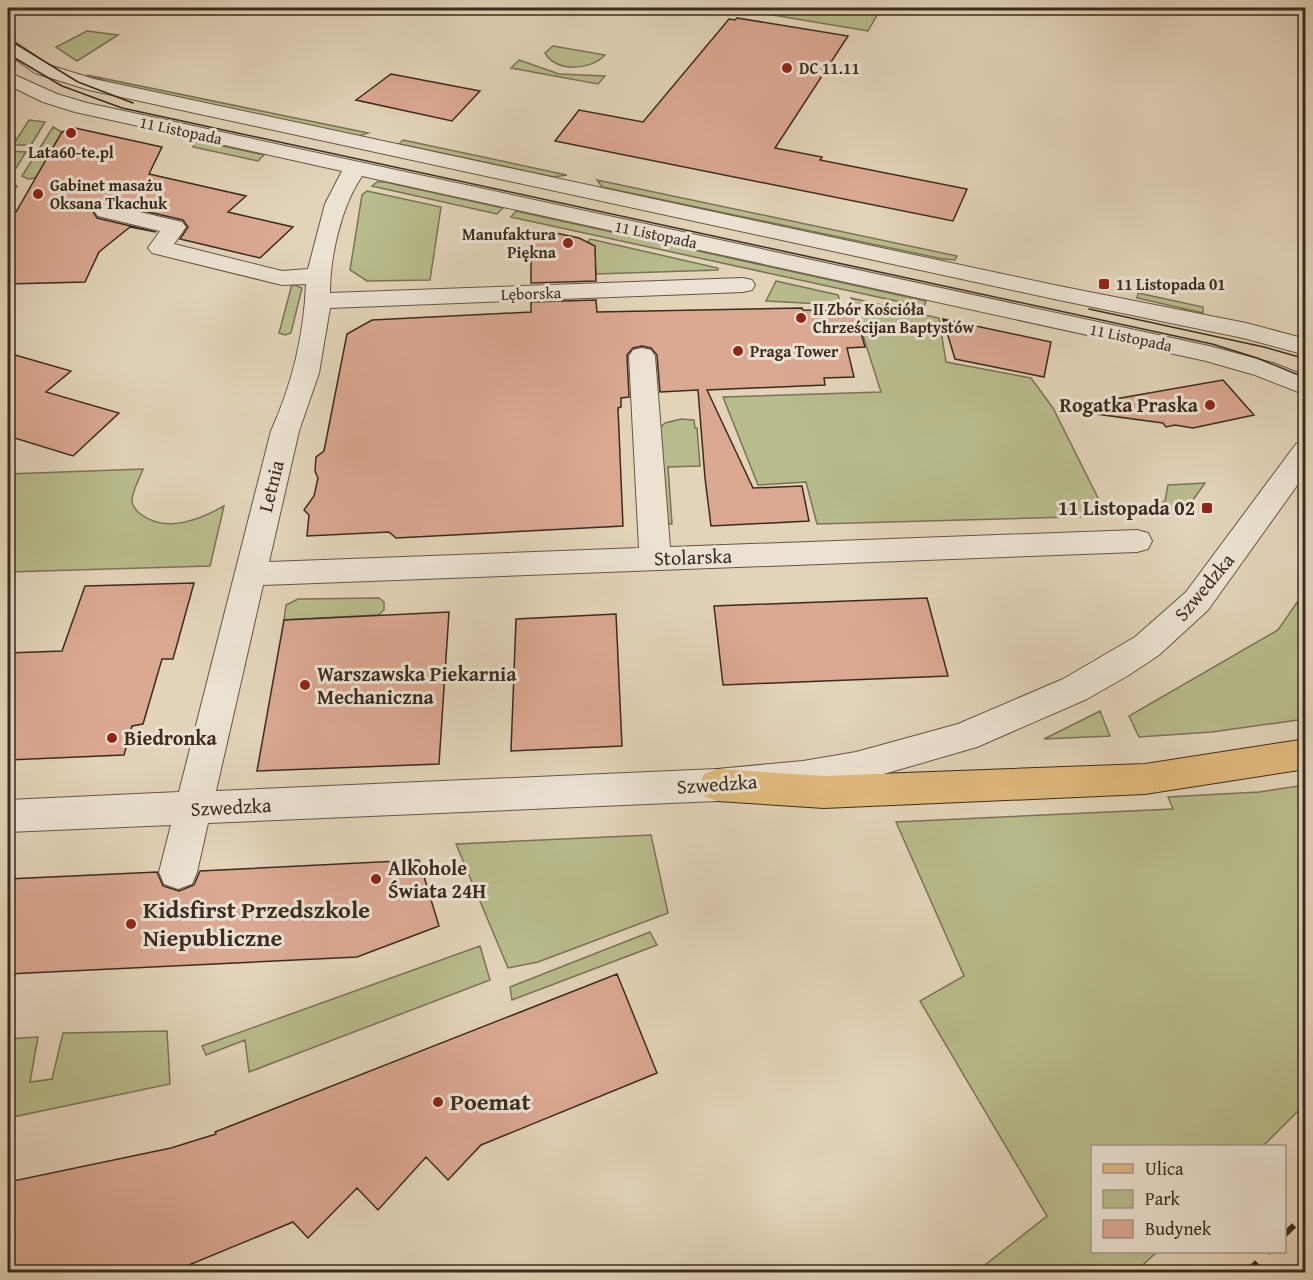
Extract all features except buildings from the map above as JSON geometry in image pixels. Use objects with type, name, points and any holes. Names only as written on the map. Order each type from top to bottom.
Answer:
[{"type":"main road","points":[[717,785],[824,792],[1145,779],[1305,754]]},
{"type":"street","name":"11 Listopada","points":[[8,46],[42,69],[102,87],[1236,329],[1305,347]]},
{"type":"street","points":[[42,69],[45,75],[59,86],[123,110],[139,122]]},
{"type":"street","name":"11 Listopada","points":[[8,78],[65,104],[139,122],[1209,354],[1264,369],[1305,386]]},
{"type":"street","name":"Letnia","points":[[178,872],[285,431],[297,406],[318,289],[339,197],[345,183],[356,168]]},
{"type":"street","name":"Lęborska","points":[[106,210],[174,227],[160,248],[318,289],[743,285]]},
{"type":"street","points":[[642,356],[655,559]]},
{"type":"street","name":"Szwedzka","points":[[8,816],[717,785],[803,776],[856,767],[965,737],[1075,689],[1147,646],[1197,601],[1305,451]]},
{"type":"street","name":"Stolarska","points":[[250,574],[1137,541]]},
{"type":"green space","points":[[731,8],[881,8],[868,31]]},
{"type":"green space","points":[[87,31],[118,35],[77,61],[56,47]]},
{"type":"green space","points":[[553,46],[605,55],[591,64],[566,66],[557,64],[545,53]]},
{"type":"green space","points":[[519,60],[559,74],[605,76],[598,84],[511,68]]},
{"type":"green space","points":[[87,75],[368,133],[359,136],[114,84]]},
{"type":"green space","points":[[29,120],[45,122],[31,145],[13,145]]},
{"type":"green space","points":[[53,127],[62,132],[36,178],[28,179],[22,176]]},
{"type":"green space","points":[[195,140],[264,155],[258,161],[193,147]]},
{"type":"green space","points":[[403,140],[567,175],[554,177],[399,144]]},
{"type":"green space","points":[[10,151],[26,152],[8,181]]},
{"type":"green space","points":[[597,180],[957,256],[955,260],[943,259],[602,187]]},
{"type":"green space","points":[[8,181],[17,186],[8,201]]},
{"type":"green space","points":[[377,182],[503,208],[497,214],[372,186]]},
{"type":"green space","points":[[367,191],[441,207],[430,280],[367,281],[350,270],[362,195]]},
{"type":"green space","points":[[516,211],[926,301],[924,307],[511,217]]},
{"type":"green space","points":[[590,239],[718,268],[718,270],[596,274],[593,247],[588,242]]},
{"type":"green space","points":[[776,281],[838,295],[841,305],[766,301]]},
{"type":"green space","points":[[292,284],[302,288],[291,333],[285,335],[279,333]]},
{"type":"green space","points":[[1138,293],[1203,307],[1203,313],[1137,298]]},
{"type":"green space","points":[[851,298],[939,318],[946,362],[1031,378],[1053,408],[1107,516],[817,524],[806,482],[758,485],[723,397],[881,392]]},
{"type":"green space","points":[[681,419],[694,420],[695,428],[697,428],[700,466],[668,467],[672,524],[666,524],[659,429],[665,423]]},
{"type":"green space","points":[[143,469],[133,493],[132,503],[139,513],[149,519],[160,523],[182,523],[224,506],[210,566],[8,572],[8,474]]},
{"type":"green space","points":[[1205,483],[1183,514],[1146,513],[1165,501],[1168,485]]},
{"type":"green space","points":[[1305,591],[1305,719],[1212,732],[1139,737],[1129,716],[1278,630]]},
{"type":"green space","points":[[379,598],[384,602],[384,610],[378,615],[284,620],[286,605],[298,599]]},
{"type":"green space","points":[[1100,711],[1110,736],[1044,739]]},
{"type":"green space","points":[[1305,785],[1305,1104],[1264,1145],[1091,1145],[1091,1253],[1156,1253],[1135,1272],[976,1272],[1047,1216],[920,1001],[964,976],[896,822],[1173,809],[1168,797],[1259,792]]},
{"type":"green space","points":[[651,835],[668,913],[538,962],[508,968],[456,844]]},
{"type":"green space","points":[[650,932],[657,945],[512,1000],[510,987]]},
{"type":"green space","points":[[480,946],[490,980],[249,1072],[245,1040],[206,1055],[202,1046]]},
{"type":"green space","points":[[167,1031],[170,1084],[8,1118],[8,1039],[38,1037],[30,1082],[52,1079],[63,1033]]},
{"type":"tram line","points":[[8,39],[78,82],[133,103]]},
{"type":"tram line","points":[[8,54],[62,86],[122,108],[1212,344],[1257,358],[1306,378]]},
{"type":"tram line","points":[[1089,309],[1264,347],[1306,359]]},
{"type":"railway","points":[[1286,1233],[1306,1214]]},
{"type":"railway","points":[[1247,1272],[1267,1253]]},
{"type":"place","name":"DC 11.11","points":[[787,68]]},
{"type":"place","name":"Lata60-te.pl","points":[[71,133]]},
{"type":"place","name":"Gabinet masażu Oksana Tkachuk","points":[[38,194]]},
{"type":"place","name":"Manufaktura Piękna","points":[[568,243]]},
{"type":"place","name":"11 Listopada 01","points":[[1104,284]]},
{"type":"place","name":"II Zbór Kościóła Chrześcijan Baptystów","points":[[801,318]]},
{"type":"place","name":"Praga Tower","points":[[738,351]]},
{"type":"place","name":"Rogatka Praska","points":[[1210,405]]},
{"type":"place","name":"11 Listopada 02","points":[[1207,508]]},
{"type":"place","name":"Warszawska Piekarnia Mechaniczna","points":[[305,685]]},
{"type":"place","name":"Biedronka","points":[[112,738]]},
{"type":"place","name":"Alkohole Świata 24H","points":[[376,879]]},
{"type":"place","name":"Kidsfirst Przedszkole Niepubliczne","points":[[131,924]]},
{"type":"place","name":"Poemat","points":[[438,1102]]}]
